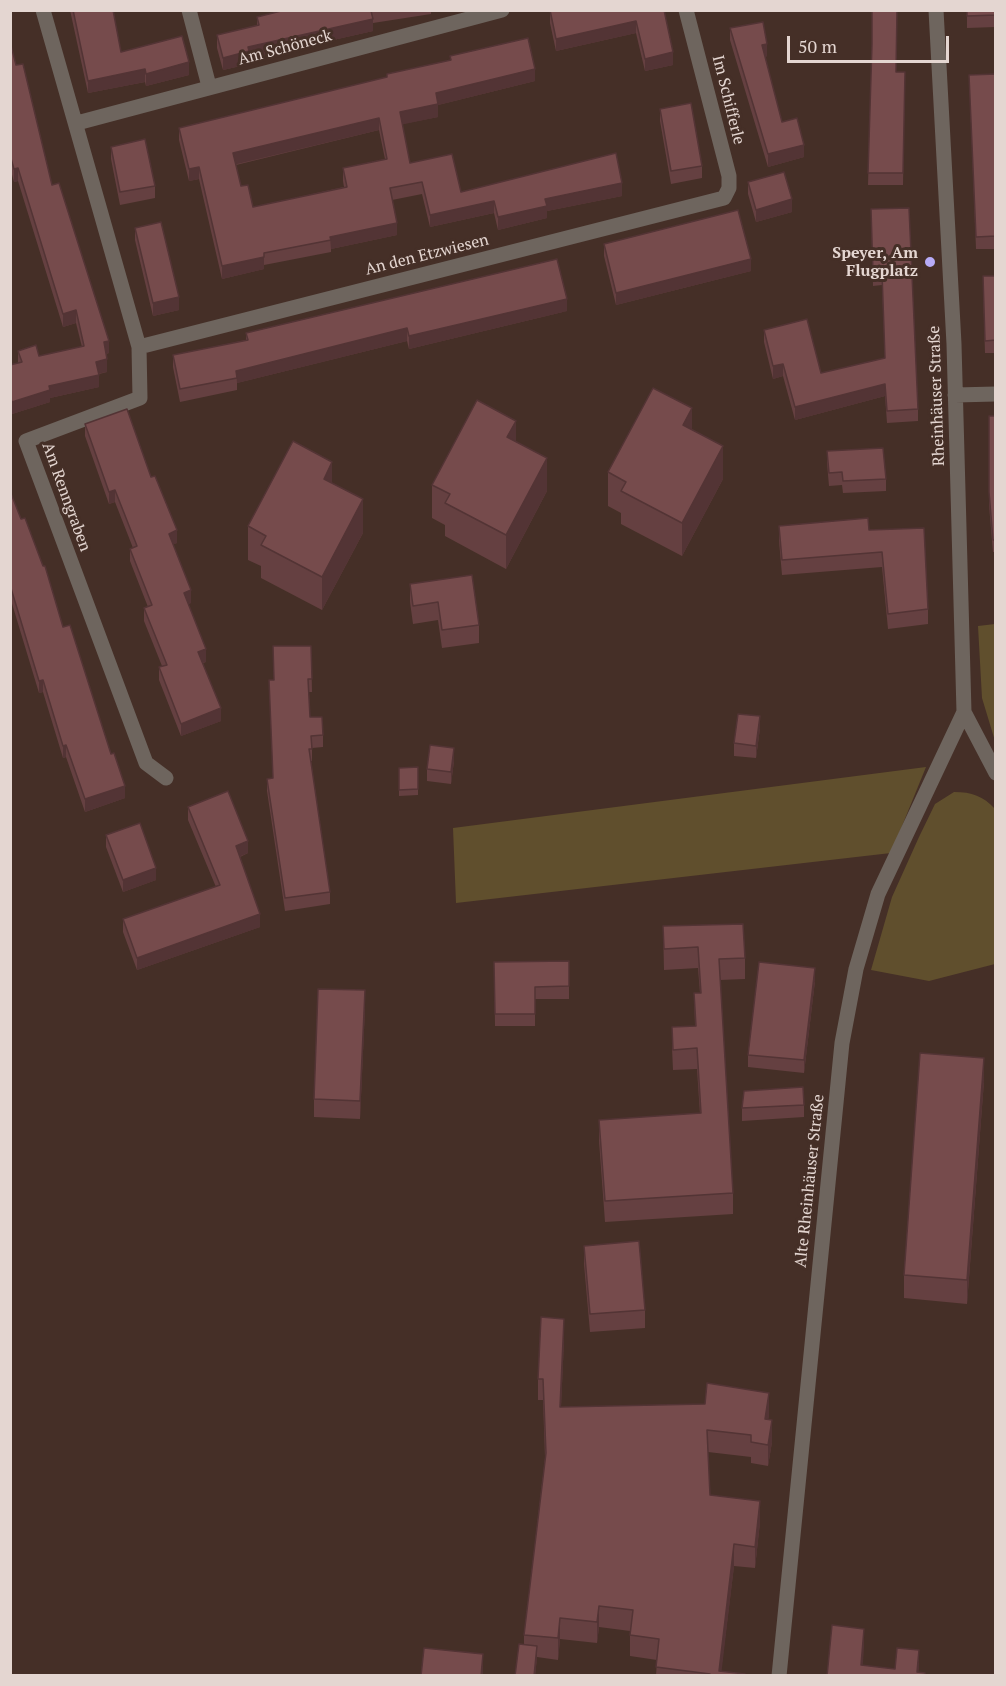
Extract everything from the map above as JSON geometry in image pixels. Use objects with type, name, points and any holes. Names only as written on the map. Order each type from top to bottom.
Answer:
[{"type":"street","name":"Am Renngraben","points":[[43,10],[139,346],[140,398],[26,441],[146,762],[166,778]]},
{"type":"street","points":[[189,10],[209,86]]},
{"type":"street","name":"Am Schöneck","points":[[77,123],[209,86],[502,10]]},
{"type":"street","name":"Im Schifferle","points":[[686,10],[729,176],[729,188],[724,198]]},
{"type":"street","name":"Rheinhäuser Straße","points":[[936,10],[956,395],[964,712],[996,772]]},
{"type":"street","name":"An den Etzwiesen","points":[[139,346],[724,198]]},
{"type":"street","points":[[956,395],[996,394]]},
{"type":"street","name":"Alte Rheinhäuser Straße","points":[[779,1676],[842,1043],[856,969],[878,894],[964,712]]},
{"type":"shaded area","points":[[996,624],[995,741],[982,698],[978,626]]},
{"type":"shaded area","points":[[926,767],[891,853],[456,903],[453,828]]},
{"type":"shaded area","points":[[954,792],[977,796],[995,809],[995,964],[929,981],[871,970],[892,897],[919,837],[935,804]]},
{"type":"building","points":[[73,10],[113,10],[121,52],[182,36],[189,62],[146,74],[145,69],[88,81]]},
{"type":"building","points":[[285,10],[376,10],[371,11],[373,19],[248,47],[249,51],[223,58],[217,35],[259,25],[257,17]]},
{"type":"building","points":[[550,10],[664,10],[673,52],[645,59],[636,21],[556,39]]},
{"type":"building","points":[[872,10],[897,10],[896,72],[905,72],[903,173],[868,173]]},
{"type":"building","points":[[967,10],[996,10],[996,15],[967,16]]},
{"type":"building","points":[[763,22],[767,44],[762,45],[782,122],[797,118],[804,145],[768,154],[730,28]]},
{"type":"building","points":[[528,38],[535,69],[436,93],[438,104],[400,112],[410,163],[452,154],[461,192],[616,153],[622,183],[545,199],[547,206],[498,217],[494,201],[430,215],[422,182],[390,188],[397,223],[330,237],[331,240],[264,253],[264,257],[222,266],[199,167],[189,169],[179,128],[387,77],[387,74],[451,60],[450,56]],"holes":[[[379,118],[387,159],[343,168],[347,187],[253,207],[248,185],[241,186],[233,153]]]},
{"type":"building","points":[[10,42],[16,65],[23,64],[52,185],[59,183],[109,341],[104,342],[107,359],[96,362],[99,375],[49,386],[50,390],[12,402],[10,365],[22,362],[18,351],[36,345],[39,356],[84,346],[76,310],[63,314],[18,168],[14,169],[10,155]]},
{"type":"building","points":[[996,74],[996,236],[976,237],[969,75]]},
{"type":"building","points":[[691,103],[702,166],[671,171],[660,109]]},
{"type":"building","points":[[145,139],[155,186],[120,192],[111,147]]},
{"type":"building","points":[[784,172],[792,199],[756,210],[748,182]]},
{"type":"building","points":[[909,208],[918,409],[887,411],[885,384],[795,407],[783,364],[773,366],[764,330],[807,319],[821,373],[885,358],[882,273],[873,273],[871,209]]},
{"type":"building","points":[[738,210],[751,259],[616,293],[604,244]]},
{"type":"building","points":[[161,222],[179,297],[153,303],[135,228]]},
{"type":"building","points":[[557,259],[567,299],[409,336],[407,328],[236,371],[237,378],[180,389],[173,355],[248,340],[246,333]]},
{"type":"building","points":[[983,276],[996,276],[996,340],[985,341]]},
{"type":"building","points":[[653,388],[692,408],[683,425],[723,446],[682,523],[621,491],[626,482],[608,472]]},
{"type":"building","points":[[477,400],[516,421],[507,437],[547,458],[506,535],[445,503],[450,494],[432,485]]},
{"type":"building","points":[[127,409],[151,477],[155,476],[177,530],[169,534],[191,590],[184,593],[206,649],[198,652],[221,708],[181,724],[159,667],[167,665],[144,608],[152,605],[130,549],[137,546],[115,490],[109,492],[85,424]]},
{"type":"building","points":[[989,416],[996,416],[996,540],[993,540],[989,492]]},
{"type":"building","points":[[293,441],[332,462],[324,479],[363,499],[322,577],[261,545],[266,536],[248,526]]},
{"type":"building","points":[[883,448],[886,479],[843,481],[842,472],[829,473],[827,451]]},
{"type":"building","points":[[10,491],[21,519],[25,518],[43,566],[45,566],[63,627],[70,625],[111,754],[114,753],[125,786],[85,799],[66,745],[63,746],[43,680],[39,681],[10,585]]},
{"type":"building","points":[[868,518],[869,530],[924,528],[928,609],[888,614],[882,552],[782,560],[779,526]]},
{"type":"building","points":[[472,575],[479,625],[442,630],[438,602],[413,606],[410,584]]},
{"type":"building","points":[[273,646],[311,646],[312,679],[308,679],[310,717],[322,717],[323,735],[311,736],[312,749],[309,749],[330,892],[285,898],[267,779],[273,778],[269,680],[274,680]]},
{"type":"building","points":[[738,714],[760,716],[756,746],[734,743]]},
{"type":"building","points":[[430,745],[454,748],[451,772],[427,769]]},
{"type":"building","points":[[418,767],[418,789],[399,790],[399,768]]},
{"type":"building","points":[[228,791],[248,841],[236,846],[260,914],[137,958],[123,919],[220,885],[188,807]]},
{"type":"building","points":[[140,823],[156,868],[123,880],[106,835]]},
{"type":"building","points":[[743,924],[745,958],[719,959],[733,1193],[605,1201],[599,1120],[701,1113],[697,1048],[673,1050],[672,1027],[696,1026],[694,993],[701,993],[698,947],[664,949],[663,926]]},
{"type":"building","points":[[569,961],[569,986],[535,987],[535,1014],[495,1014],[494,962]]},
{"type":"building","points":[[759,962],[815,968],[804,1060],[748,1055]]},
{"type":"building","points":[[318,989],[365,990],[360,1101],[314,1099]]},
{"type":"building","points":[[920,1053],[984,1058],[967,1280],[904,1275]]},
{"type":"building","points":[[803,1087],[804,1105],[742,1108],[744,1091]]},
{"type":"building","points":[[639,1241],[645,1310],[590,1314],[584,1246]]},
{"type":"building","points":[[541,1317],[564,1319],[560,1407],[705,1404],[707,1383],[769,1393],[765,1419],[772,1420],[768,1445],[751,1442],[751,1435],[707,1430],[710,1495],[760,1501],[755,1547],[734,1544],[719,1671],[745,1674],[745,1676],[710,1676],[710,1674],[656,1667],[659,1639],[630,1635],[633,1610],[599,1606],[597,1622],[560,1618],[558,1638],[524,1635],[546,1453],[543,1379],[538,1379]]},
{"type":"building","points":[[832,1625],[864,1629],[861,1665],[895,1669],[897,1648],[919,1650],[917,1672],[925,1673],[925,1676],[827,1676]]},
{"type":"building","points":[[519,1644],[537,1646],[534,1676],[515,1676]]},
{"type":"building","points":[[424,1648],[483,1654],[481,1676],[421,1676]]},
{"type":"place","name":"Speyer, Am Flugplatz","points":[[930,262]]}]
